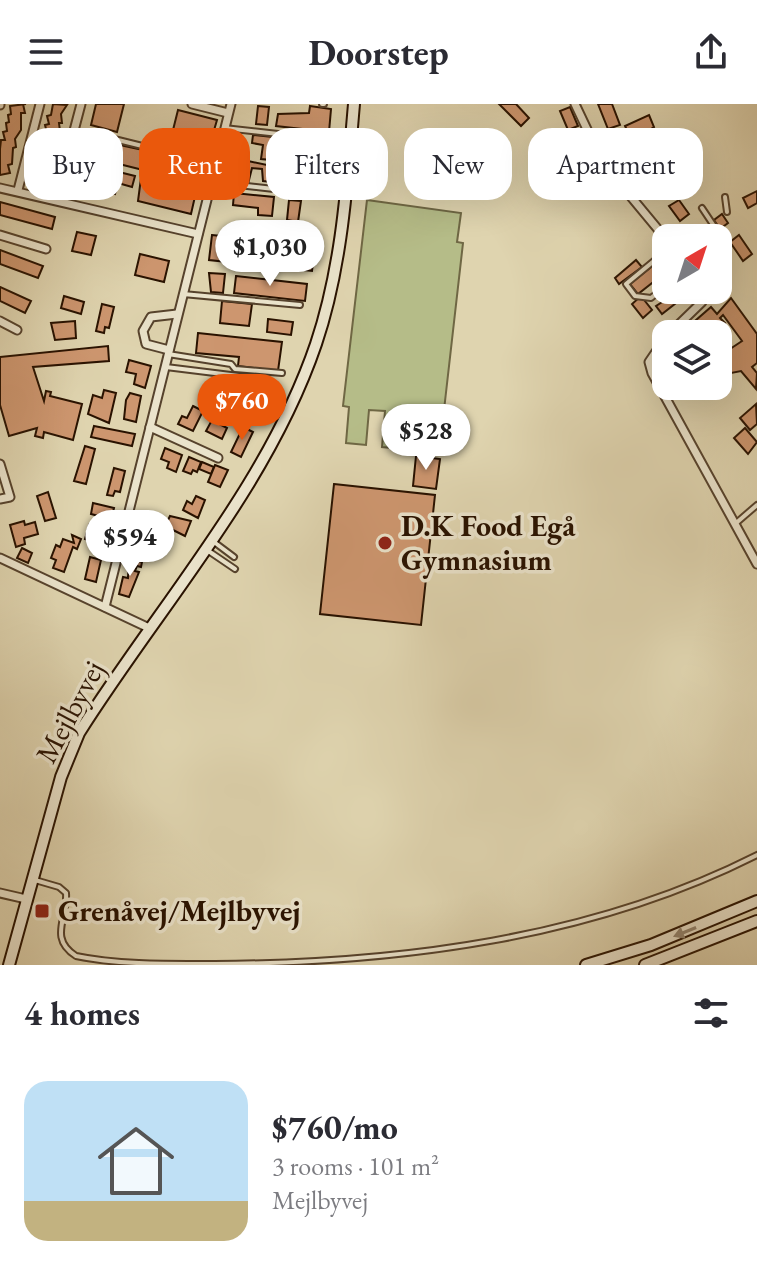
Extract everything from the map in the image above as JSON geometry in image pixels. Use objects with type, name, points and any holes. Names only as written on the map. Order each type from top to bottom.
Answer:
[{"type":"street","points":[[18,190],[40,104]]},
{"type":"street","points":[[75,128],[81,104]]},
{"type":"street","points":[[192,104],[228,113]]},
{"type":"street","points":[[224,128],[231,104]]},
{"type":"street","name":"Mejlbyvej","points":[[9,965],[61,777],[79,733],[258,467],[290,408],[316,344],[341,240],[354,104]]},
{"type":"street","points":[[575,104],[603,163],[654,224]]},
{"type":"street","points":[[0,188],[24,191]]},
{"type":"street","points":[[60,200],[198,234]]},
{"type":"street","points":[[105,607],[206,200]]},
{"type":"street","points":[[0,235],[46,249]]},
{"type":"street","points":[[683,320],[700,304]]},
{"type":"street","points":[[169,352],[146,344],[143,331],[151,317],[177,314]]},
{"type":"street","points":[[0,321],[17,330]]},
{"type":"street","points":[[667,400],[757,564]]},
{"type":"street","points":[[150,427],[218,458]]},
{"type":"street","points":[[0,464],[10,497],[0,499]]},
{"type":"street","points":[[0,558],[149,628]]},
{"type":"street","points":[[0,893],[26,899]]},
{"type":"street","points":[[586,965],[662,941],[757,901]]},
{"type":"street","points":[[645,965],[757,921]]},
{"type":"lane","points":[[725,197],[727,212]]},
{"type":"lane","points":[[702,208],[713,224]]},
{"type":"lane","points":[[652,263],[626,284],[635,296],[652,297]]},
{"type":"lane","points":[[182,294],[300,305]]},
{"type":"lane","points":[[169,352],[231,364],[235,369],[282,373]]},
{"type":"lane","points":[[165,367],[247,377],[251,384]]},
{"type":"lane","points":[[735,524],[757,505]]},
{"type":"lane","points":[[208,544],[234,557]]},
{"type":"lane","points":[[208,544],[235,569]]},
{"type":"lane","points":[[31,878],[59,887],[66,893],[59,933],[66,947],[76,956],[156,963],[278,964],[403,956],[532,931],[639,903],[757,855]]},
{"type":"green space","points":[[367,200],[461,213],[457,242],[463,243],[439,454],[411,452],[414,414],[406,414],[402,449],[382,447],[385,411],[369,410],[366,445],[346,443],[349,407],[343,406]]},
{"type":"building","points":[[23,104],[25,113],[21,113],[21,130],[15,139],[12,164],[8,165],[10,173],[0,175],[1,140],[5,140],[3,132],[7,131],[10,106]]},
{"type":"building","points":[[53,104],[67,105],[61,114],[60,128],[46,128],[45,125],[49,124],[47,116],[51,115]]},
{"type":"building","points":[[96,104],[124,104],[118,128],[91,125]]},
{"type":"building","points":[[499,104],[516,104],[529,118],[521,126]]},
{"type":"building","points":[[598,104],[612,104],[620,125],[608,128]]},
{"type":"building","points":[[258,106],[269,107],[267,125],[256,124]]},
{"type":"building","points":[[310,106],[331,109],[329,128],[276,126],[278,114],[309,113]]},
{"type":"building","points":[[570,107],[578,126],[567,128],[560,111]]},
{"type":"building","points":[[178,110],[217,120],[215,128],[174,128]]},
{"type":"building","points":[[649,115],[654,127],[626,128]]},
{"type":"building","points":[[253,135],[266,136],[266,159],[261,159],[263,145],[252,143]]},
{"type":"building","points":[[123,146],[139,149],[139,169],[123,165]]},
{"type":"building","points":[[250,161],[266,165],[266,181],[263,181],[262,169],[252,168],[250,176]]},
{"type":"building","points":[[123,173],[135,176],[132,187],[123,184]]},
{"type":"building","points":[[757,191],[757,203],[748,208],[743,198]]},
{"type":"building","points":[[139,193],[139,200],[194,200],[191,214],[138,201]]},
{"type":"building","points":[[250,195],[274,200],[272,216],[258,215],[258,208],[233,205],[233,200],[250,200]]},
{"type":"building","points":[[289,200],[301,201],[298,222],[287,220]]},
{"type":"building","points":[[679,200],[689,214],[680,221],[669,206]]},
{"type":"building","points":[[0,202],[55,217],[52,229],[0,215]]},
{"type":"building","points":[[722,214],[728,223],[717,224],[714,220]]},
{"type":"building","points":[[77,232],[96,236],[91,255],[72,251]]},
{"type":"building","points":[[212,235],[315,246],[312,271],[209,260]]},
{"type":"building","points":[[739,235],[752,254],[743,261],[732,240]]},
{"type":"building","points":[[0,250],[43,266],[38,278],[0,264]]},
{"type":"building","points":[[140,254],[169,261],[164,282],[135,275]]},
{"type":"building","points":[[636,260],[642,267],[619,284],[615,278]]},
{"type":"building","points":[[652,266],[652,283],[638,294],[630,284]]},
{"type":"building","points":[[209,273],[225,274],[223,293],[211,292]]},
{"type":"building","points":[[236,276],[307,284],[305,301],[234,293]]},
{"type":"building","points":[[0,287],[31,301],[25,313],[0,301]]},
{"type":"building","points":[[64,296],[84,302],[81,314],[61,308]]},
{"type":"building","points":[[641,296],[652,310],[643,318],[632,304]]},
{"type":"building","points":[[732,299],[757,334],[757,363],[752,367],[757,373],[756,389],[741,371],[732,373],[732,348],[742,341],[732,327],[732,320],[727,320],[723,315],[722,320],[696,320],[711,307],[717,314],[726,304],[732,304]]},
{"type":"building","points":[[222,301],[252,304],[249,326],[220,323]]},
{"type":"building","points":[[102,304],[114,307],[109,328],[105,327],[104,333],[96,331]]},
{"type":"building","points":[[659,304],[675,304],[662,314],[656,306]]},
{"type":"building","points":[[268,319],[293,322],[291,335],[267,332]]},
{"type":"building","points":[[75,321],[76,338],[55,340],[51,323]]},
{"type":"building","points":[[198,333],[282,342],[278,371],[238,366],[239,357],[196,353]]},
{"type":"building","points":[[108,346],[109,361],[33,367],[44,401],[46,391],[51,392],[50,396],[82,404],[73,440],[44,432],[43,438],[35,436],[37,428],[9,436],[0,405],[0,357]]},
{"type":"building","points":[[129,360],[151,366],[145,388],[134,384],[136,374],[126,372]]},
{"type":"building","points":[[215,376],[226,377],[225,391],[236,392],[236,388],[258,390],[259,378],[273,380],[271,405],[206,395],[207,387],[214,388]]},
{"type":"building","points":[[104,390],[116,393],[109,423],[88,414],[93,395],[102,398]]},
{"type":"building","points":[[130,393],[141,396],[136,422],[124,419]]},
{"type":"building","points":[[756,404],[757,424],[750,430],[740,418]]},
{"type":"building","points":[[193,406],[203,411],[193,431],[178,424],[182,416],[187,418]]},
{"type":"building","points":[[212,420],[227,428],[222,439],[206,431]]},
{"type":"building","points":[[94,426],[135,434],[132,446],[91,437]]},
{"type":"building","points":[[243,427],[253,432],[241,457],[231,452]]},
{"type":"building","points":[[745,428],[757,442],[748,454],[734,438]]},
{"type":"building","points":[[85,446],[95,449],[86,484],[74,481]]},
{"type":"building","points":[[165,448],[182,455],[176,472],[167,468],[169,462],[161,459]]},
{"type":"building","points":[[416,456],[440,459],[436,489],[413,486]]},
{"type":"building","points":[[189,457],[201,462],[197,472],[193,470],[191,474],[183,471]]},
{"type":"building","points":[[202,462],[214,467],[211,474],[199,469]]},
{"type":"building","points":[[215,465],[228,470],[220,487],[208,482]]},
{"type":"building","points":[[114,468],[125,471],[120,492],[115,491],[113,496],[107,495]]},
{"type":"building","points":[[334,484],[435,495],[421,625],[320,614]]},
{"type":"building","points":[[48,492],[56,518],[45,521],[37,496]]},
{"type":"building","points":[[196,496],[205,500],[198,518],[183,510],[187,501],[192,504]]},
{"type":"building","points":[[93,503],[114,508],[113,512],[119,513],[118,521],[112,519],[109,527],[104,525],[106,518],[91,514]]},
{"type":"building","points":[[170,516],[191,521],[185,536],[165,526]]},
{"type":"building","points":[[24,521],[25,525],[35,522],[38,534],[24,538],[25,544],[16,547],[10,525]]},
{"type":"building","points":[[89,525],[108,534],[105,545],[85,539]]},
{"type":"building","points":[[148,533],[166,540],[158,557],[147,551],[150,545],[143,542]]},
{"type":"building","points":[[72,535],[81,539],[77,549],[73,547],[64,572],[53,568],[56,560],[51,558],[56,545],[60,547],[63,539],[74,543]]},
{"type":"building","points":[[22,548],[32,553],[28,563],[17,558]]},
{"type":"building","points":[[90,557],[101,560],[96,582],[85,579]]},
{"type":"building","points":[[129,558],[142,562],[135,571],[139,572],[129,597],[119,594],[123,577],[128,578]]},
{"type":"place","name":"D.K Food Egå Gymnasium","points":[[385,543]]},
{"type":"place","name":"Grenåvej/Mejlbyvej","points":[[42,911]]}]
